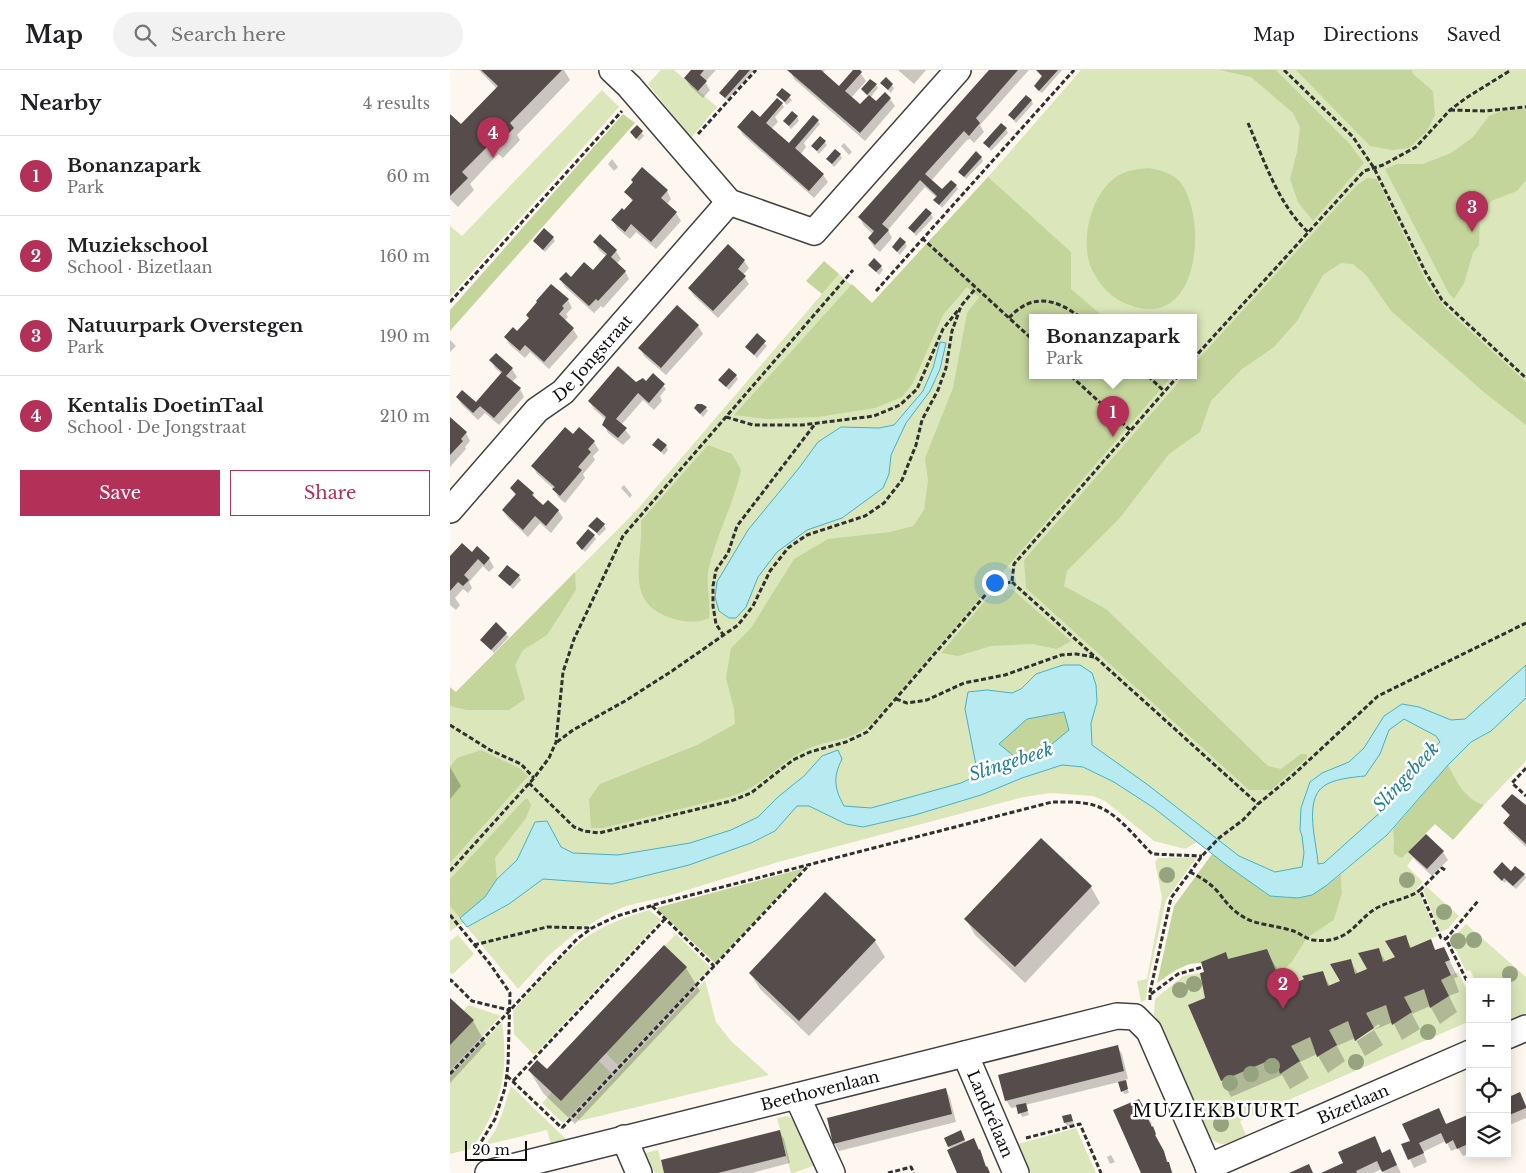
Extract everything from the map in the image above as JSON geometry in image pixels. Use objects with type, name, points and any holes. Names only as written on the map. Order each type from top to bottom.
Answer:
[{"type":"street","points":[[630,80],[728,202],[814,232],[958,70]]},
{"type":"street","name":"De Jongstraat","points":[[450,510],[537,410],[563,392],[728,202]]},
{"type":"street","name":"Beethovenlaan","points":[[484,1164],[584,1148],[1117,1016],[1135,1017],[1149,1031]]},
{"type":"street","points":[[1511,1034],[1526,1028]]},
{"type":"street","points":[[1149,1031],[1210,1170]]},
{"type":"street","name":"Landrélaan","points":[[965,1054],[1016,1173]]},
{"type":"street","name":"Bizetlaan","points":[[1210,1170],[1466,1055]]},
{"type":"street","points":[[797,1096],[832,1173]]},
{"type":"street","points":[[624,1138],[639,1173]]},
{"type":"path","points":[[685,150],[756,70]]},
{"type":"path","points":[[876,291],[1074,70]]},
{"type":"path","points":[[1284,70],[1353,137],[1374,168],[1426,273],[1442,300],[1526,378]]},
{"type":"path","points":[[1197,355],[1364,171],[1416,148],[1450,110],[1511,70]]},
{"type":"path","points":[[450,302],[630,80]]},
{"type":"path","points":[[1450,110],[1485,111],[1526,106]]},
{"type":"path","points":[[1248,123],[1273,181],[1296,221],[1308,232]]},
{"type":"path","points":[[922,238],[1029,336]]},
{"type":"path","points":[[450,871],[534,778],[549,758],[556,742],[563,672],[571,647],[623,536],[853,270]]},
{"type":"path","points":[[726,416],[753,425],[815,424],[874,416],[900,405],[917,388],[943,329],[976,288]]},
{"type":"path","points":[[1009,318],[1015,311],[1038,300],[1048,300],[1076,314]]},
{"type":"path","points":[[556,742],[573,730],[649,686],[738,625],[753,606],[770,570],[788,548],[807,535],[865,516],[884,503],[902,480],[916,444],[922,420],[938,390],[946,368],[952,331],[961,306]]},
{"type":"path","points":[[1074,379],[1130,430]]},
{"type":"path","points":[[1151,379],[1164,391]]},
{"type":"path","points":[[1012,582],[1014,564],[1175,379]]},
{"type":"path","points":[[724,636],[716,624],[713,606],[713,586],[716,570],[728,553],[737,526],[815,424]]},
{"type":"path","points":[[1012,582],[1258,804]]},
{"type":"path","points":[[529,783],[574,827],[584,831],[599,833],[731,801],[751,793],[793,760],[810,752],[846,742],[867,732],[994,585],[1012,582]]},
{"type":"path","points":[[1149,1031],[1150,995],[1171,898],[1202,856],[1219,838],[1243,820],[1258,804],[1292,776],[1378,696],[1526,624]]},
{"type":"path","points":[[896,699],[907,703],[927,700],[964,683],[1005,676],[1061,655],[1076,654],[1095,657]]},
{"type":"path","points":[[450,725],[490,750],[521,764],[534,778]]},
{"type":"path","points":[[1526,768],[1512,783],[1526,796]]},
{"type":"path","points":[[450,1074],[577,939],[592,928],[618,916],[651,906],[1052,802],[1075,802],[1098,807],[1115,817],[1152,854],[1202,856]]},
{"type":"path","points":[[562,1128],[811,864]]},
{"type":"path","points":[[1190,872],[1204,879],[1217,891],[1228,906],[1247,919],[1295,932],[1311,940],[1326,941],[1340,937],[1352,930],[1360,919],[1374,909],[1389,902],[1412,896],[1442,868],[1444,870]]},
{"type":"path","points":[[1420,890],[1441,938],[1446,939],[1466,980]]},
{"type":"path","points":[[1446,939],[1478,901]]},
{"type":"path","points":[[651,906],[714,966]]},
{"type":"path","points":[[450,916],[466,937],[474,944],[510,993],[507,1076],[495,1120],[478,1147],[484,1164]]},
{"type":"path","points":[[513,1081],[665,919]]},
{"type":"path","points":[[474,944],[547,927],[592,928]]},
{"type":"path","points":[[1150,995],[1178,974],[1203,967]]},
{"type":"path","points":[[450,982],[452,980],[472,1000],[509,1010]]},
{"type":"path","points":[[507,1076],[584,1148]]},
{"type":"path","points":[[1003,1144],[1080,1124],[1101,1173]]},
{"type":"path","points":[[888,1173],[911,1167],[914,1173]]},
{"type":"green space","points":[[661,70],[674,70],[717,107],[691,138],[648,84]]},
{"type":"green space","points":[[1081,70],[1526,70],[1526,678],[1330,872],[1286,885],[1228,860],[1133,785],[1071,759],[865,817],[809,806],[846,824],[863,827],[915,815],[981,795],[1022,778],[1062,765],[1083,767],[1114,782],[1154,808],[1197,842],[1185,849],[1154,841],[1105,801],[1093,796],[1050,793],[1024,797],[778,862],[668,896],[626,906],[604,916],[574,934],[548,956],[518,989],[467,927],[509,904],[543,879],[612,884],[689,865],[751,843],[775,831],[632,872],[542,862],[499,901],[450,931],[450,789],[457,758],[450,766],[450,698],[636,511],[839,274],[872,303],[988,177]]},
{"type":"green space","points":[[1220,70],[1276,70],[1349,143],[1364,163],[1313,221],[1298,202],[1290,179],[1297,152],[1300,127],[1293,113],[1251,77]]},
{"type":"green space","points":[[1296,70],[1412,70],[1413,74],[1433,91],[1435,115],[1427,131],[1409,148],[1392,150],[1370,146]]},
{"type":"green space","points":[[602,90],[619,107],[450,297],[450,226],[462,236]]},
{"type":"green space","points":[[1526,109],[1526,180],[1517,191],[1491,201],[1480,219],[1479,245],[1473,253],[1464,283],[1454,299],[1448,292],[1385,169],[1397,164],[1423,164],[1451,153],[1473,137],[1489,116],[1504,110]]},
{"type":"green space","points":[[623,114],[635,123],[450,331],[450,310]]},
{"type":"green space","points":[[1149,168],[1171,175],[1184,188],[1191,205],[1195,242],[1193,262],[1188,280],[1179,295],[1167,305],[1150,309],[1129,305],[1107,291],[1092,270],[1088,259],[1087,246],[1090,219],[1100,195],[1107,185],[1124,173],[1136,169]]},
{"type":"green space","points":[[988,177],[1071,252],[1071,289],[1100,314],[1029,314],[1029,379],[1169,379],[873,722],[851,736],[805,750],[743,792],[603,828],[591,828],[589,799],[600,784],[697,745],[735,724],[734,709],[726,678],[731,648],[751,628],[794,559],[828,539],[890,532],[913,526],[924,510],[928,480],[925,458],[953,388],[967,313],[979,297],[967,287],[943,315],[913,383],[902,397],[875,408],[818,417],[767,419],[734,415],[852,284],[872,303]]},
{"type":"green space","points":[[1367,178],[1377,179],[1427,283],[1445,308],[1526,382],[1526,425],[1485,393],[1391,311],[1366,275],[1353,264],[1341,263],[1323,275],[1297,321],[1274,347],[1242,369],[1211,401],[1200,432],[1169,454],[1119,519],[1067,571],[1064,586],[1106,609],[1268,766],[1281,769],[1301,754],[1307,754],[1307,758],[1271,790],[1249,790],[1026,588],[1024,560],[1181,379],[1197,379],[1197,361],[1356,186]]},
{"type":"green space","points":[[824,261],[839,274],[822,294],[806,281]]},
{"type":"green space","points":[[708,445],[732,454],[741,470],[709,567],[709,618],[695,622],[671,618],[656,611],[646,602],[641,590],[639,577],[641,521]]},
{"type":"green space","points":[[575,572],[576,590],[547,635],[523,650],[515,665],[525,699],[509,710],[467,710],[450,706],[450,687],[456,692]]},
{"type":"green space","points":[[1012,589],[1071,641],[1057,649],[1032,644],[991,646],[958,656],[941,653],[990,595]]},
{"type":"green space","points":[[1526,698],[1526,761],[1484,805],[1477,802],[1466,794],[1448,765],[1471,742],[1491,731]]},
{"type":"green space","points":[[1065,712],[1069,730],[1046,749],[1015,757],[999,744],[1027,719]]},
{"type":"green space","points":[[481,750],[519,768],[528,776],[450,863],[450,766],[457,758]]},
{"type":"green space","points":[[1448,765],[1466,794],[1484,805],[1453,840],[1435,824],[1402,858],[1394,854],[1393,829]]},
{"type":"green space","points":[[525,799],[528,799],[531,805],[526,818],[495,858],[497,879],[485,897],[460,918],[450,906],[450,879]]},
{"type":"green space","points":[[1393,829],[1393,843],[1414,857],[1407,866],[1423,882],[1417,888],[1438,936],[1430,939],[1441,980],[1458,972],[1466,988],[1466,1023],[1240,1121],[1246,1135],[1228,1143],[1215,1142],[1211,1138],[1160,1024],[1154,1015],[1155,999],[1183,976],[1200,973],[1292,1006],[1278,976],[1292,962],[1307,938],[1334,920],[1342,893],[1341,874]]},
{"type":"green space","points":[[1212,854],[1270,896],[1292,898],[1327,885],[1341,874],[1342,893],[1334,920],[1307,938],[1292,962],[1278,976],[1232,966],[1196,963],[1179,969],[1157,983],[1174,906]]},
{"type":"green space","points":[[1197,857],[1166,900],[1148,981],[1146,1000],[1141,1002],[1137,981],[1147,979],[1162,898],[1155,862],[1158,858]]},
{"type":"green space","points":[[805,868],[715,963],[656,908]]},
{"type":"green space","points":[[1427,887],[1459,916],[1448,929],[1440,932],[1423,890]]},
{"type":"green space","points":[[649,910],[661,920],[534,1055],[514,1034],[513,1011],[553,967],[580,942],[596,931],[613,923]]},
{"type":"green space","points":[[1466,924],[1526,977],[1526,1013],[1511,1019],[1511,978],[1474,978],[1470,970],[1466,971],[1451,940]]},
{"type":"green space","points":[[676,934],[711,968],[618,1065],[583,1031]]},
{"type":"green space","points":[[458,935],[474,954],[453,974],[450,973],[450,941]]},
{"type":"green space","points":[[705,980],[716,1022],[731,1041],[769,1075],[579,1121],[576,1117]]},
{"type":"green space","points":[[469,1005],[501,1016],[450,1070],[450,1023]]},
{"type":"green space","points":[[502,1022],[505,1056],[504,1071],[492,1114],[474,1148],[450,1154],[450,1077]]},
{"type":"green space","points":[[590,1052],[611,1073],[563,1123],[542,1103]]},
{"type":"green space","points":[[511,1086],[571,1144],[552,1149],[547,1130],[485,1145],[495,1131]]},
{"type":"green space","points":[[787,1116],[793,1119],[802,1130],[816,1165],[793,1173],[791,1173],[777,1118]]},
{"type":"green space","points":[[1076,1128],[1096,1173],[1031,1173],[1018,1144]]},
{"type":"green space","points":[[658,1150],[664,1173],[655,1173],[652,1167],[643,1164],[641,1154]]},
{"type":"water","points":[[940,342],[946,343],[940,369],[930,391],[906,423],[891,455],[889,474],[883,488],[842,518],[807,530],[777,552],[758,577],[746,607],[736,618],[729,618],[719,611],[715,597],[717,582],[748,530],[818,442],[841,427],[879,428],[894,425],[923,391],[933,368]]},
{"type":"water","name":"Slingebeek","points":[[1063,665],[1080,665],[1092,673],[1096,685],[1097,702],[1091,723],[1092,745],[1148,785],[1239,856],[1275,872],[1302,867],[1304,853],[1300,830],[1301,808],[1310,782],[1322,773],[1349,762],[1364,748],[1384,716],[1402,704],[1419,707],[1451,720],[1465,719],[1526,665],[1526,698],[1491,731],[1471,742],[1448,765],[1387,835],[1327,885],[1312,895],[1298,898],[1270,896],[1225,864],[1154,808],[1114,782],[1083,767],[1062,765],[1022,778],[981,795],[915,815],[863,827],[846,824],[809,806],[797,806],[775,831],[751,843],[689,865],[612,884],[543,879],[509,904],[467,927],[460,918],[485,897],[497,879],[517,860],[535,822],[547,821],[561,847],[573,853],[618,855],[690,843],[731,830],[758,817],[778,797],[804,776],[822,756],[838,750],[842,759],[837,771],[836,782],[838,794],[844,806],[871,808],[961,783],[978,775],[965,709],[968,692],[987,690],[1012,693],[1021,689],[1036,674]],"holes":[[[1064,712],[1069,730],[1046,749],[1015,757],[999,744],[1027,719]],[[1404,719],[1436,736],[1440,742],[1430,751],[1384,809],[1324,863],[1318,864],[1313,822],[1314,801],[1318,793],[1324,786],[1333,782],[1365,776],[1380,754],[1389,730]]]},
{"type":"building","points":[[481,70],[562,70],[510,123],[514,128],[495,147],[491,143],[462,172],[468,178],[450,196],[450,114],[461,124],[498,86]]},
{"type":"building","points":[[691,70],[704,70],[700,75],[707,81],[698,91],[684,78]]},
{"type":"building","points":[[739,70],[750,70],[725,98],[719,93]]},
{"type":"building","points":[[787,70],[821,70],[839,86],[853,70],[860,70],[862,72],[845,91],[860,104],[869,95],[876,101],[885,92],[891,98],[860,133]]},
{"type":"building","points":[[989,70],[1018,70],[976,118],[980,123],[969,136],[964,131],[925,174],[942,189],[951,180],[957,185],[939,205],[933,200],[937,196],[920,180],[882,224],[889,230],[875,245],[868,238],[874,231],[858,217]]},
{"type":"building","points":[[1036,70],[1058,70],[1039,91],[1034,86],[1042,76]]},
{"type":"building","points":[[886,77],[893,84],[888,90],[880,83]]},
{"type":"building","points":[[870,79],[877,84],[867,95],[861,89]]},
{"type":"building","points":[[782,88],[791,95],[785,102],[776,95]]},
{"type":"building","points":[[1026,95],[1032,100],[1014,120],[1008,115]]},
{"type":"building","points":[[777,98],[783,103],[766,123],[789,143],[813,115],[819,120],[795,148],[824,174],[809,191],[737,127],[752,110],[760,117]]},
{"type":"building","points":[[792,111],[798,116],[789,126],[783,121]]},
{"type":"building","points":[[1001,123],[1007,128],[989,148],[983,143]]},
{"type":"building","points":[[637,125],[643,131],[636,139],[630,132]]},
{"type":"building","points":[[820,136],[826,141],[817,151],[811,146]]},
{"type":"building","points":[[835,149],[841,154],[832,164],[826,159]]},
{"type":"building","points":[[976,151],[982,157],[964,177],[958,172]]},
{"type":"building","points":[[642,167],[668,190],[661,198],[677,212],[651,242],[631,224],[625,232],[611,220],[633,200],[624,192]]},
{"type":"building","points":[[926,208],[932,213],[914,233],[908,228]]},
{"type":"building","points":[[544,228],[554,237],[543,250],[533,241]]},
{"type":"building","points":[[600,234],[617,250],[611,257],[626,271],[598,301],[596,299],[589,306],[559,279],[566,272],[571,277],[584,262],[593,270],[607,254],[593,242]]},
{"type":"building","points":[[900,237],[906,242],[897,252],[892,247]]},
{"type":"building","points":[[728,244],[745,260],[738,269],[746,276],[713,311],[688,288]]},
{"type":"building","points":[[874,258],[882,266],[876,272],[868,265]]},
{"type":"building","points":[[551,284],[569,299],[562,306],[564,308],[559,314],[574,328],[544,362],[525,345],[520,351],[504,337],[513,327],[517,331],[529,318],[526,315]]},
{"type":"building","points":[[677,305],[699,325],[661,368],[638,348]]},
{"type":"building","points":[[757,333],[766,341],[754,355],[745,347]]},
{"type":"building","points":[[496,353],[513,368],[506,376],[521,388],[494,418],[480,406],[473,413],[456,397],[462,390],[476,402],[502,372],[489,360]]},
{"type":"building","points":[[618,366],[636,382],[643,378],[646,381],[653,373],[665,384],[649,403],[638,393],[616,419],[627,428],[618,438],[602,425],[606,417],[588,401]]},
{"type":"building","points":[[729,368],[737,375],[726,387],[718,380]]},
{"type":"building","points":[[697,404],[707,407],[700,414],[694,408]]},
{"type":"building","points":[[450,417],[467,432],[461,439],[463,441],[450,455]]},
{"type":"building","points":[[565,427],[573,434],[579,427],[595,441],[588,449],[591,452],[578,467],[582,470],[560,496],[552,489],[555,487],[531,466]]},
{"type":"building","points":[[658,438],[667,445],[661,452],[652,445]]},
{"type":"building","points":[[518,479],[534,493],[532,495],[543,505],[548,500],[559,510],[546,526],[535,516],[523,530],[502,510],[516,494],[510,488]]},
{"type":"building","points":[[597,517],[605,524],[597,533],[588,526]]},
{"type":"building","points":[[588,529],[595,535],[582,550],[576,543]]},
{"type":"building","points":[[462,543],[472,552],[477,546],[490,558],[484,565],[478,559],[464,575],[469,580],[463,586],[458,582],[450,591],[450,556]]},
{"type":"building","points":[[507,565],[520,575],[510,586],[498,576]]},
{"type":"building","points":[[496,622],[507,633],[491,650],[480,640]]},
{"type":"building","points":[[1512,794],[1526,805],[1526,844],[1503,823],[1510,815],[1501,806]]},
{"type":"building","points":[[1426,834],[1444,851],[1427,869],[1408,852]]},
{"type":"building","points":[[1041,838],[1092,886],[1015,967],[964,919]]},
{"type":"building","points":[[1502,862],[1511,871],[1515,866],[1525,874],[1513,886],[1504,878],[1502,881],[1493,872]]},
{"type":"building","points":[[825,892],[876,940],[799,1021],[749,973]]},
{"type":"building","points":[[1406,935],[1410,948],[1431,939],[1435,950],[1444,947],[1450,960],[1445,962],[1451,975],[1441,980],[1449,996],[1430,1008],[1424,989],[1404,997],[1412,1012],[1392,1025],[1386,1005],[1366,1013],[1374,1028],[1355,1041],[1348,1021],[1329,1030],[1337,1045],[1317,1057],[1310,1037],[1291,1046],[1300,1061],[1280,1074],[1275,1058],[1221,1081],[1188,1005],[1205,998],[1200,973],[1204,972],[1201,962],[1226,952],[1228,959],[1267,949],[1278,976],[1281,974],[1287,987],[1304,979],[1302,976],[1323,971],[1328,986],[1340,981],[1330,964],[1351,959],[1355,974],[1367,969],[1358,953],[1379,948],[1383,962],[1395,957],[1385,941]]},
{"type":"building","points":[[664,945],[687,967],[561,1101],[528,1070],[537,1060],[547,1069]]},
{"type":"building","points":[[450,998],[474,1020],[450,1045]]},
{"type":"building","points":[[1118,1045],[1124,1071],[1005,1101],[998,1075]]},
{"type":"building","points":[[1126,1080],[1128,1089],[1121,1092],[1118,1082]]},
{"type":"building","points":[[946,1088],[952,1114],[833,1144],[827,1118]]},
{"type":"building","points":[[1520,1092],[1526,1108],[1511,1114],[1511,1096]]},
{"type":"building","points":[[1139,1099],[1149,1116],[1147,1117],[1153,1126],[1155,1135],[1164,1151],[1167,1162],[1169,1162],[1172,1173],[1141,1173],[1113,1110]]},
{"type":"building","points":[[1026,1103],[1028,1111],[1018,1114],[1016,1105]]},
{"type":"building","points":[[1439,1108],[1446,1124],[1466,1116],[1466,1145],[1457,1149],[1453,1140],[1446,1144],[1441,1133],[1419,1143],[1424,1153],[1408,1160],[1401,1144],[1410,1141],[1402,1124]]},
{"type":"building","points":[[1071,1114],[1073,1121],[1064,1123],[1062,1116]]},
{"type":"building","points":[[780,1130],[786,1156],[718,1173],[664,1173],[661,1160]]},
{"type":"building","points":[[961,1130],[965,1140],[948,1147],[944,1138]]},
{"type":"building","points":[[1375,1136],[1382,1153],[1390,1149],[1397,1165],[1382,1172],[1377,1161],[1356,1171],[1357,1173],[1321,1173],[1343,1163],[1338,1152]]},
{"type":"building","points":[[974,1138],[990,1173],[957,1173],[947,1150]]},
{"type":"building","points":[[1309,1164],[1313,1173],[1289,1173]]},
{"type":"place","name":"Kentalis DoetinTaal","points":[[493,158]]},
{"type":"place","name":"Natuurpark Overstegen","points":[[1472,232]]},
{"type":"place","name":"Bonanzapark","points":[[1113,437]]},
{"type":"place","name":"Muziekschool","points":[[1283,1009]]},
{"type":"district","name":"MUZIEKBUURT","points":[[1216,1111]]}]
